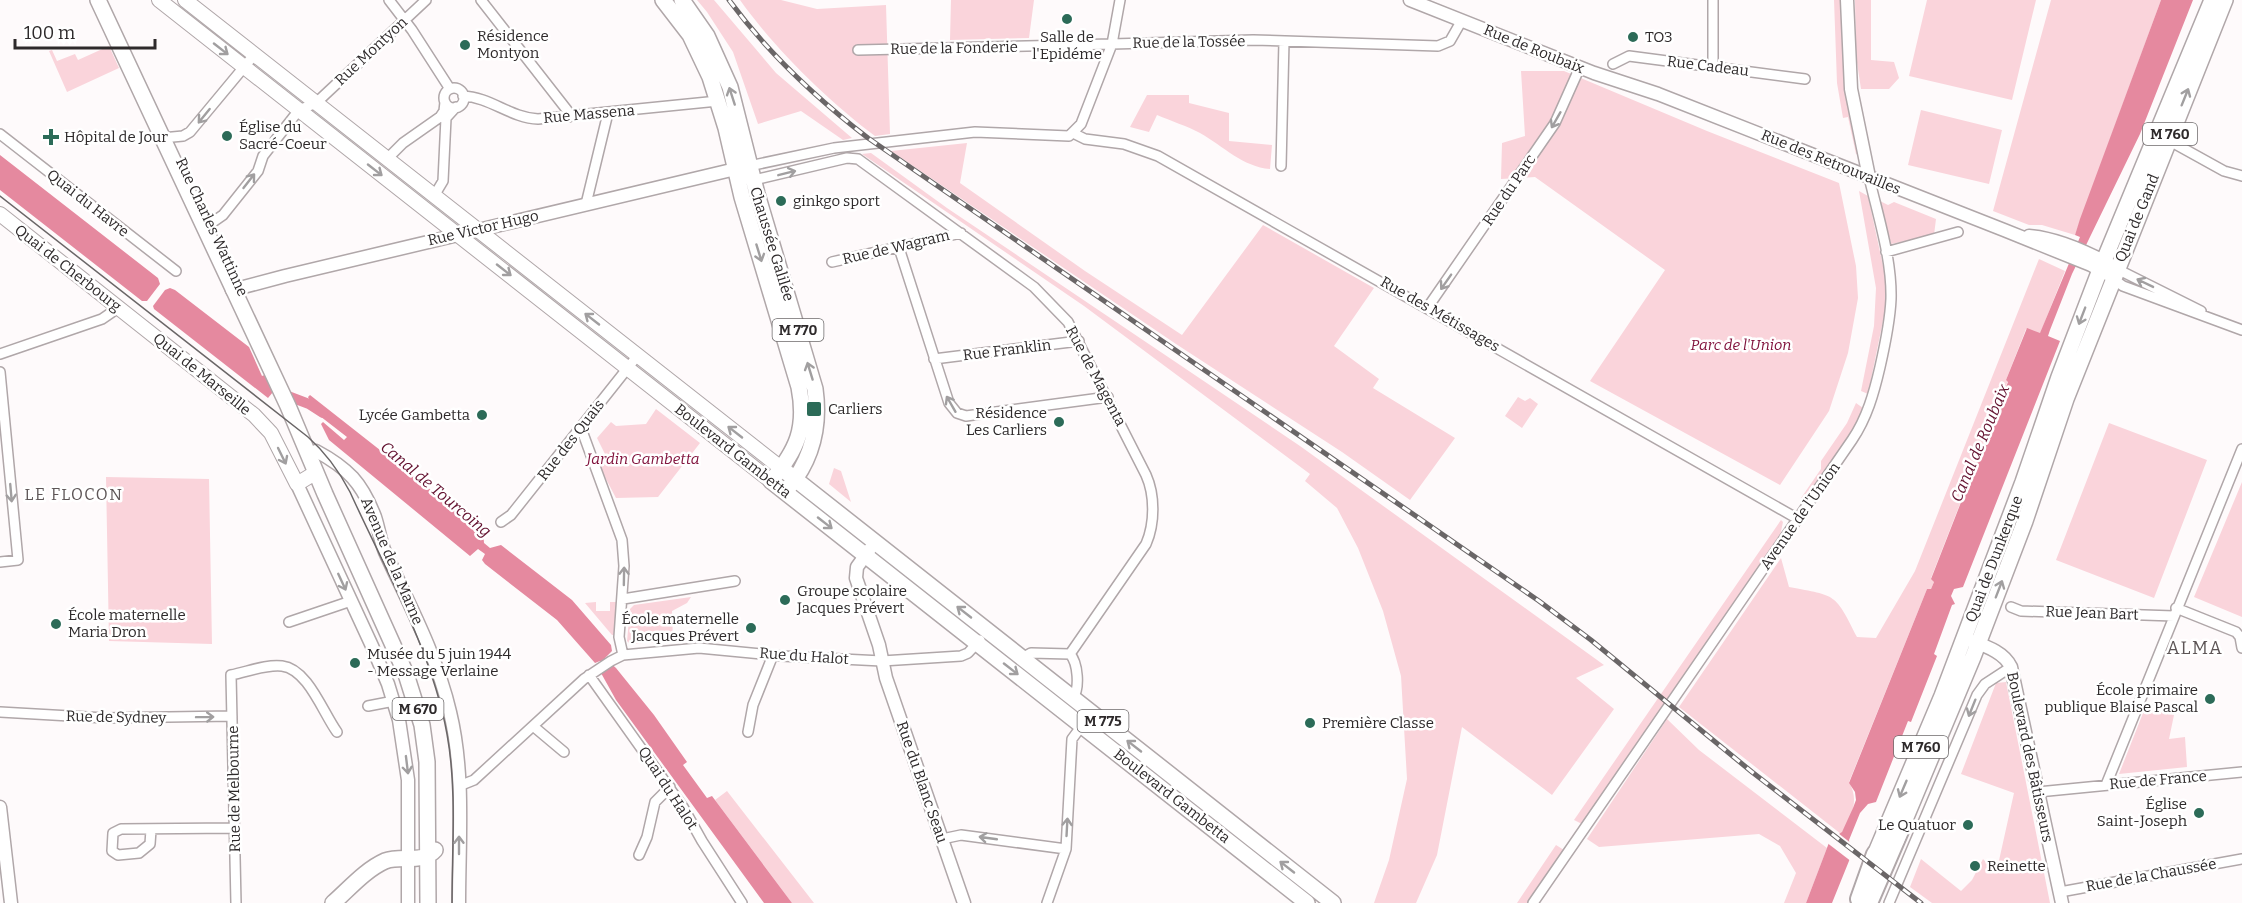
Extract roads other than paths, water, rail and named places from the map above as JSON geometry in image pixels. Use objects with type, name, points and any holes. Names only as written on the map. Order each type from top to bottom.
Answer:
[{"type":"highway","points":[[1870,903],[1900,831]]},
{"type":"highway","points":[[1856,903],[1875,854]]},
{"type":"main road","name":"Rue Charles Wattinne","points":[[98,0],[210,224],[274,378],[288,406]]},
{"type":"main road","name":"Rue Charles Wattinne","points":[[107,0],[166,138],[236,289],[301,416]]},
{"type":"main road","name":"Boulevard Gambetta","points":[[159,0],[1307,903]]},
{"type":"main road","name":"Chaussée Galilée","points":[[663,0],[695,44],[742,167],[800,395],[801,419],[798,438],[792,453],[771,481]]},
{"type":"main road","name":"Chaussée Galilée","points":[[682,0],[703,27],[724,73],[737,111],[742,167],[753,182],[815,389],[817,410],[814,436],[805,464],[785,492]]},
{"type":"main road","name":"Quai de Gand","points":[[2103,267],[2212,0]]},
{"type":"main road","name":"Quai de Gand","points":[[2103,267],[2168,140],[2225,0]]},
{"type":"main road","name":"Boulevard Gambetta","points":[[193,2],[254,55],[1332,903]]},
{"type":"main road","name":"Quai de Cherbourg","points":[[0,214],[136,322]]},
{"type":"main road","name":"Quai de Dunkerque","points":[[1900,831],[1947,723],[1971,641],[2103,267]]},
{"type":"main road","name":"Quai de Marseille","points":[[136,322],[208,377],[267,428],[297,484]]},
{"type":"main road","name":"Avenue de la Marne","points":[[288,406],[319,470],[415,700],[422,724],[427,762],[437,903]]},
{"type":"main road","name":"Avenue de la Marne","points":[[301,416],[316,451],[319,470]]},
{"type":"main road","points":[[297,484],[319,470]]},
{"type":"main road","name":"Quai de Dunkerque","points":[[1875,854],[1934,715],[1971,641]]},
{"type":"main road","name":"Avenue de la Marne","points":[[428,903],[432,851]]},
{"type":"main road","points":[[333,903],[378,865],[392,859],[408,858],[432,851]]},
{"type":"street","points":[[389,0],[412,30],[450,89]]},
{"type":"street","name":"Rue Montyon","points":[[316,103],[426,0]]},
{"type":"street","points":[[482,0],[567,110],[569,117]]},
{"type":"street","points":[[1112,44],[1120,0]]},
{"type":"street","name":"Rue de Roubaix","points":[[1410,0],[1580,67],[1658,94]]},
{"type":"street","points":[[1713,0],[1713,67]]},
{"type":"street","name":"Avenue de l'Union","points":[[1533,903],[1858,432],[1872,400],[1890,311],[1891,286],[1850,73],[1847,0]]},
{"type":"street","points":[[184,20],[193,2]]},
{"type":"street","name":"Rue de la Tossée","points":[[1074,133],[1081,124],[1112,44],[1284,41],[1441,46],[1453,38],[1462,20]]},
{"type":"street","points":[[1281,166],[1284,41]]},
{"type":"street","name":"Rue de la Fonderie","points":[[858,50],[1112,44]]},
{"type":"street","points":[[166,138],[183,136],[190,132],[254,55]]},
{"type":"street","name":"Rue Cadeau","points":[[1613,64],[1629,56],[1805,79]]},
{"type":"street","name":"Rue du Parc","points":[[1428,308],[1555,123],[1580,67]]},
{"type":"street","points":[[434,196],[443,181],[446,118],[462,102],[463,96],[458,89],[450,89]]},
{"type":"street","points":[[387,159],[400,145],[440,117],[444,111],[445,95],[450,89]]},
{"type":"street","name":"Rue des Retrouvailles","points":[[1658,94],[2004,230],[2054,245],[2103,267]]},
{"type":"street","name":"Rue Massena","points":[[463,96],[478,98],[532,118],[569,117],[718,101]]},
{"type":"street","points":[[445,102],[450,107],[456,107]]},
{"type":"street","points":[[210,224],[221,217],[258,171],[263,156],[299,110],[316,103]]},
{"type":"street","points":[[586,204],[608,113]]},
{"type":"street","points":[[422,130],[429,128],[435,130],[441,135],[444,144]]},
{"type":"street","points":[[742,167],[834,148],[975,132],[1063,136],[1074,133]]},
{"type":"street","name":"Rue des Métissages","points":[[1074,133],[1088,140],[1124,144],[1158,156],[1798,519]]},
{"type":"street","name":"Quai du Havre","points":[[0,134],[176,271]]},
{"type":"street","points":[[2168,140],[2224,171],[2242,176]]},
{"type":"street","name":"Rue de Magenta","points":[[753,182],[847,158],[855,158],[1038,290],[1068,322],[1150,483],[1153,503],[1150,532],[1146,544],[1070,654]]},
{"type":"street","name":"Rue Victor Hugo","points":[[236,289],[742,167]]},
{"type":"street","points":[[1886,252],[1958,232]]},
{"type":"street","name":"Rue de Wagram","points":[[832,262],[961,233]]},
{"type":"street","points":[[899,248],[950,407],[961,415],[1108,397]]},
{"type":"street","points":[[2103,267],[2123,286],[2239,329]]},
{"type":"street","points":[[0,354],[102,319],[118,308]]},
{"type":"street","name":"Rue Franklin","points":[[934,359],[1079,341]]},
{"type":"street","name":"Rue des Quais","points":[[501,522],[511,515],[638,355]]},
{"type":"street","points":[[0,372],[18,560],[0,562]]},
{"type":"street","points":[[581,428],[622,540],[624,566],[620,637],[624,655]]},
{"type":"street","points":[[2106,784],[2242,449]]},
{"type":"street","name":"Avenue de la Marne","points":[[316,451],[341,466],[361,486],[375,517],[381,544],[437,668],[453,724],[459,786],[459,903]]},
{"type":"street","points":[[319,470],[331,464],[341,466]]},
{"type":"street","points":[[297,484],[382,667],[394,701],[404,744],[408,780],[408,903]]},
{"type":"street","name":"Rue du Blanc Seau","points":[[872,540],[871,547],[857,567],[855,575],[879,645],[889,686],[964,903]]},
{"type":"street","points":[[623,599],[735,580]]},
{"type":"street","points":[[289,622],[351,601]]},
{"type":"street","name":"Rue Jean Bart","points":[[2010,608],[2021,611],[2061,613],[2175,612]]},
{"type":"street","points":[[2175,612],[2236,633],[2240,637],[2242,648]]},
{"type":"street","name":"Rue du Halot","points":[[590,675],[610,661],[624,655],[699,648],[882,661],[961,656],[968,653],[988,631]]},
{"type":"street","name":"Boulevard des Bâtisseurs","points":[[1971,641],[2002,655],[2011,667],[2061,897]]},
{"type":"street","points":[[1022,658],[1031,653],[1070,654],[1075,661],[1077,689],[1073,698]]},
{"type":"street","points":[[748,732],[753,705],[773,655]]},
{"type":"street","name":"Rue de Melbourne","points":[[236,903],[231,675],[274,666],[295,670],[308,683],[336,732]]},
{"type":"street","points":[[1889,903],[1977,694],[1986,684],[2011,667]]},
{"type":"street","points":[[459,786],[474,780],[590,675]]},
{"type":"street","name":"Quai du Halot","points":[[590,675],[670,787],[742,903]]},
{"type":"street","points":[[368,706],[394,701]]},
{"type":"street","name":"Rue de Sydney","points":[[0,712],[100,718],[232,716]]},
{"type":"street","points":[[1047,903],[1066,849],[1072,739],[1092,712]]},
{"type":"street","points":[[533,726],[564,753]]},
{"type":"street","name":"Rue de France","points":[[2038,792],[2242,772]]},
{"type":"street","points":[[639,855],[647,837],[655,802],[670,787]]},
{"type":"street","points":[[0,807],[4,889],[10,903]]},
{"type":"street","points":[[151,830],[150,844],[139,853],[118,855],[112,851],[113,833],[121,829],[235,828]]},
{"type":"street","points":[[942,839],[961,834],[1066,849]]},
{"type":"street","name":"Rue de la Chaussée","points":[[2061,897],[2242,859]]},
{"type":"waterway","name":"Canal de Tourcoing","points":[[280,393],[309,404],[323,413]]},
{"type":"tram line","points":[[0,196],[308,437],[341,477],[406,611],[440,703],[447,734],[452,776],[452,903]]},
{"type":"railway","points":[[729,0],[744,20],[794,74],[868,138],[1539,601],[1591,640],[1752,772],[1921,903]]},
{"type":"place","name":"Salle de l'Epidéme","points":[[1067,19]]},
{"type":"place","name":"TO3","points":[[1633,37]]},
{"type":"place","name":"Résidence Montyon","points":[[465,45]]},
{"type":"place","name":"Église du Sacré-Coeur","points":[[227,136]]},
{"type":"place","name":"Hôpital de Jour","points":[[51,137]]},
{"type":"place","name":"ginkgo sport","points":[[781,201]]},
{"type":"place","name":"Carliers","points":[[814,409]]},
{"type":"place","name":"Lycée Gambetta","points":[[482,415]]},
{"type":"place","name":"Résidence Les Carliers","points":[[1059,422]]},
{"type":"place","name":"Groupe scolaire Jacques Prévert","points":[[785,600]]},
{"type":"place","name":"École maternelle Maria Dron","points":[[56,624]]},
{"type":"place","name":"École maternelle Jacques Prévert","points":[[751,628]]},
{"type":"place","name":"Musée du 5 juin 1944 - Message Verlaine","points":[[355,663]]},
{"type":"place","name":"École primaire publique Blaise Pascal","points":[[2210,699]]},
{"type":"place","name":"Première Classe","points":[[1310,723]]},
{"type":"place","name":"Église Saint-Joseph","points":[[2199,813]]},
{"type":"place","name":"Le Quatuor","points":[[1968,825]]},
{"type":"place","name":"Reinette","points":[[1975,866]]},
{"type":"district","name":"LE FLOCON","points":[[74,494]]},
{"type":"district","name":"ALMA","points":[[2195,648]]},
{"type":"park label","name":"Parc de l'Union","points":[[1741,345]]},
{"type":"park label","name":"Jardin Gambetta","points":[[643,459]]},
{"type":"water label","name":"Canal de Roubaix","points":[[1980,443]]}]
